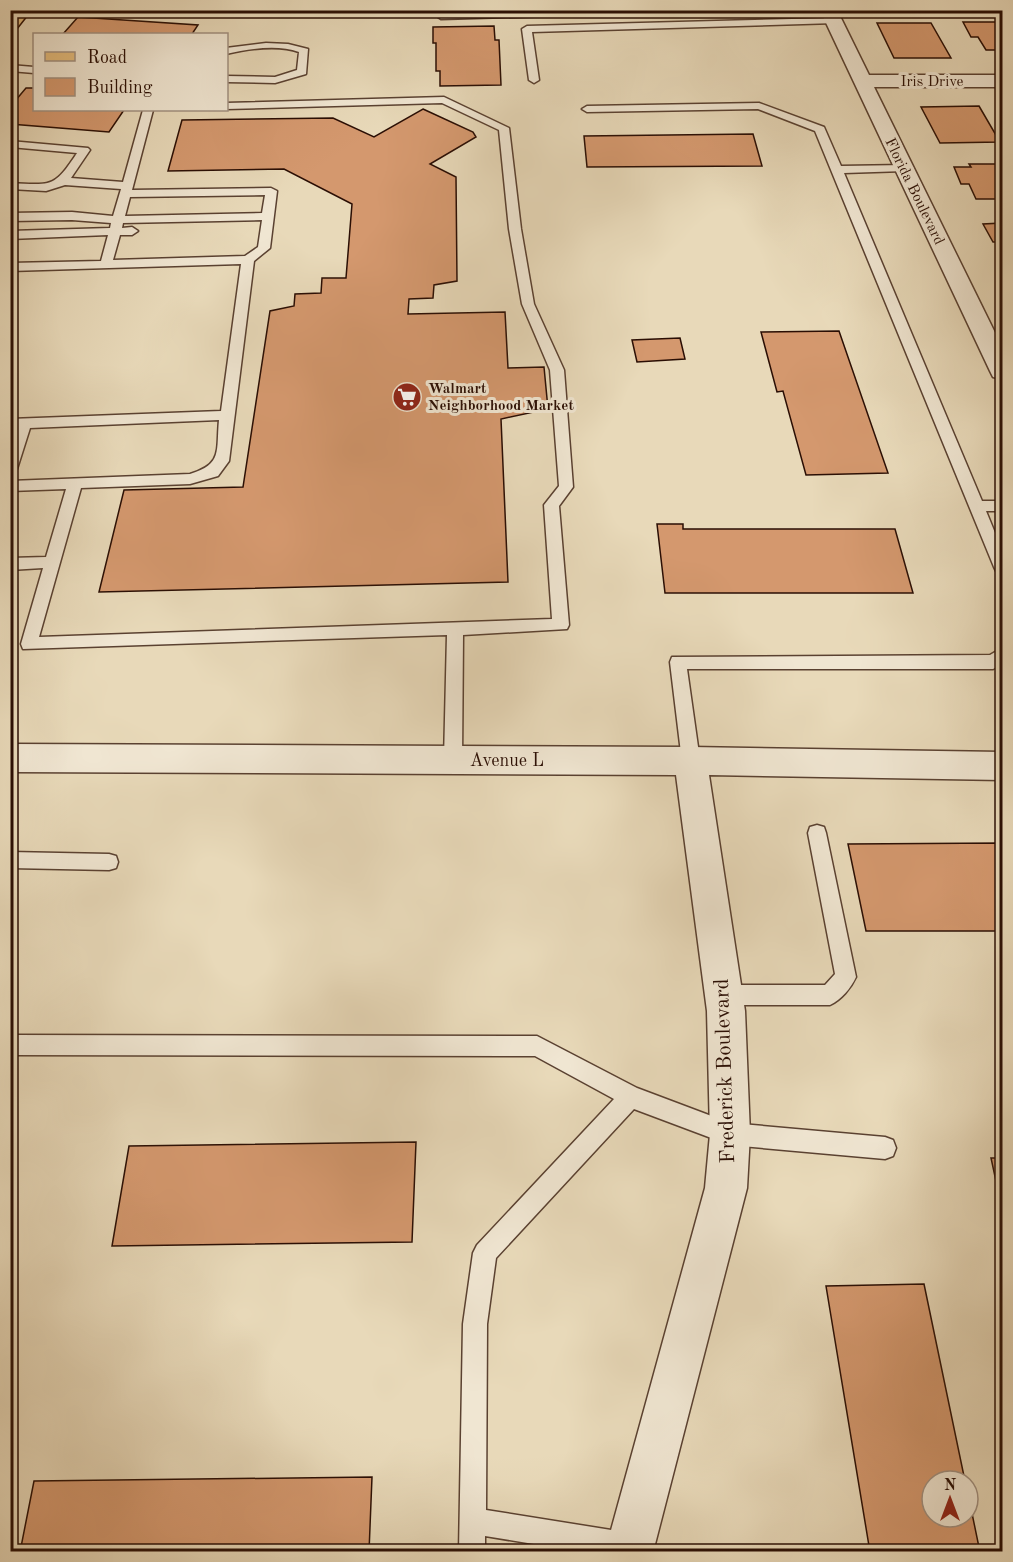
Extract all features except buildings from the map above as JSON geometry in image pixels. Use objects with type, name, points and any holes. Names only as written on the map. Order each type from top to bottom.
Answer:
[{"type":"main road","points":[[10,25],[24,10]]},
{"type":"street","name":"Florida Boulevard","points":[[830,16],[1002,371]]},
{"type":"street","name":"Iris Drive","points":[[862,81],[1002,81]]},
{"type":"street","name":"Avenue L","points":[[10,758],[691,760],[1002,766]]},
{"type":"street","name":"Frederick Boulevard","points":[[629,1549],[726,1188],[730,1134],[724,995],[691,760]]},
{"type":"lane","points":[[431,10],[441,16],[660,10]]},
{"type":"lane","points":[[534,80],[527,29],[830,16]]},
{"type":"lane","points":[[228,51],[246,47],[289,47],[304,51],[302,72],[295,76],[273,80],[228,79]]},
{"type":"lane","points":[[10,68],[33,70]]},
{"type":"lane","points":[[75,483],[29,644],[561,625],[551,505],[566,487],[557,369],[528,304],[515,229],[504,128],[444,100],[228,106]]},
{"type":"lane","points":[[587,109],[759,106],[820,129],[1002,567]]},
{"type":"lane","points":[[106,264],[147,111]]},
{"type":"lane","points":[[10,144],[84,150],[64,181]]},
{"type":"lane","points":[[837,170],[904,168]]},
{"type":"lane","points":[[10,186],[46,188],[64,181],[126,190],[271,191],[264,248],[248,260],[10,267]]},
{"type":"lane","points":[[10,217],[72,216],[116,226]]},
{"type":"lane","points":[[10,235],[116,226],[268,222]]},
{"type":"lane","points":[[10,486],[190,479],[213,472],[222,461],[248,260]]},
{"type":"lane","points":[[10,470],[18,424],[227,415]]},
{"type":"lane","points":[[978,506],[1002,506]]},
{"type":"lane","points":[[10,564],[53,562]]},
{"type":"lane","points":[[453,760],[455,629]]},
{"type":"lane","points":[[691,760],[678,662],[993,662],[1002,655]]},
{"type":"lane","points":[[724,995],[830,995],[846,977],[817,833]]},
{"type":"lane","points":[[10,860],[109,862]]},
{"type":"lane","points":[[10,1045],[537,1046],[631,1096],[730,1134],[885,1148]]},
{"type":"lane","points":[[472,1551],[475,1324],[485,1253],[631,1096]]},
{"type":"lane","points":[[472,1521],[629,1549]]},
{"type":"place","name":"Walmart Neighborhood Market","points":[[407,397]]}]
